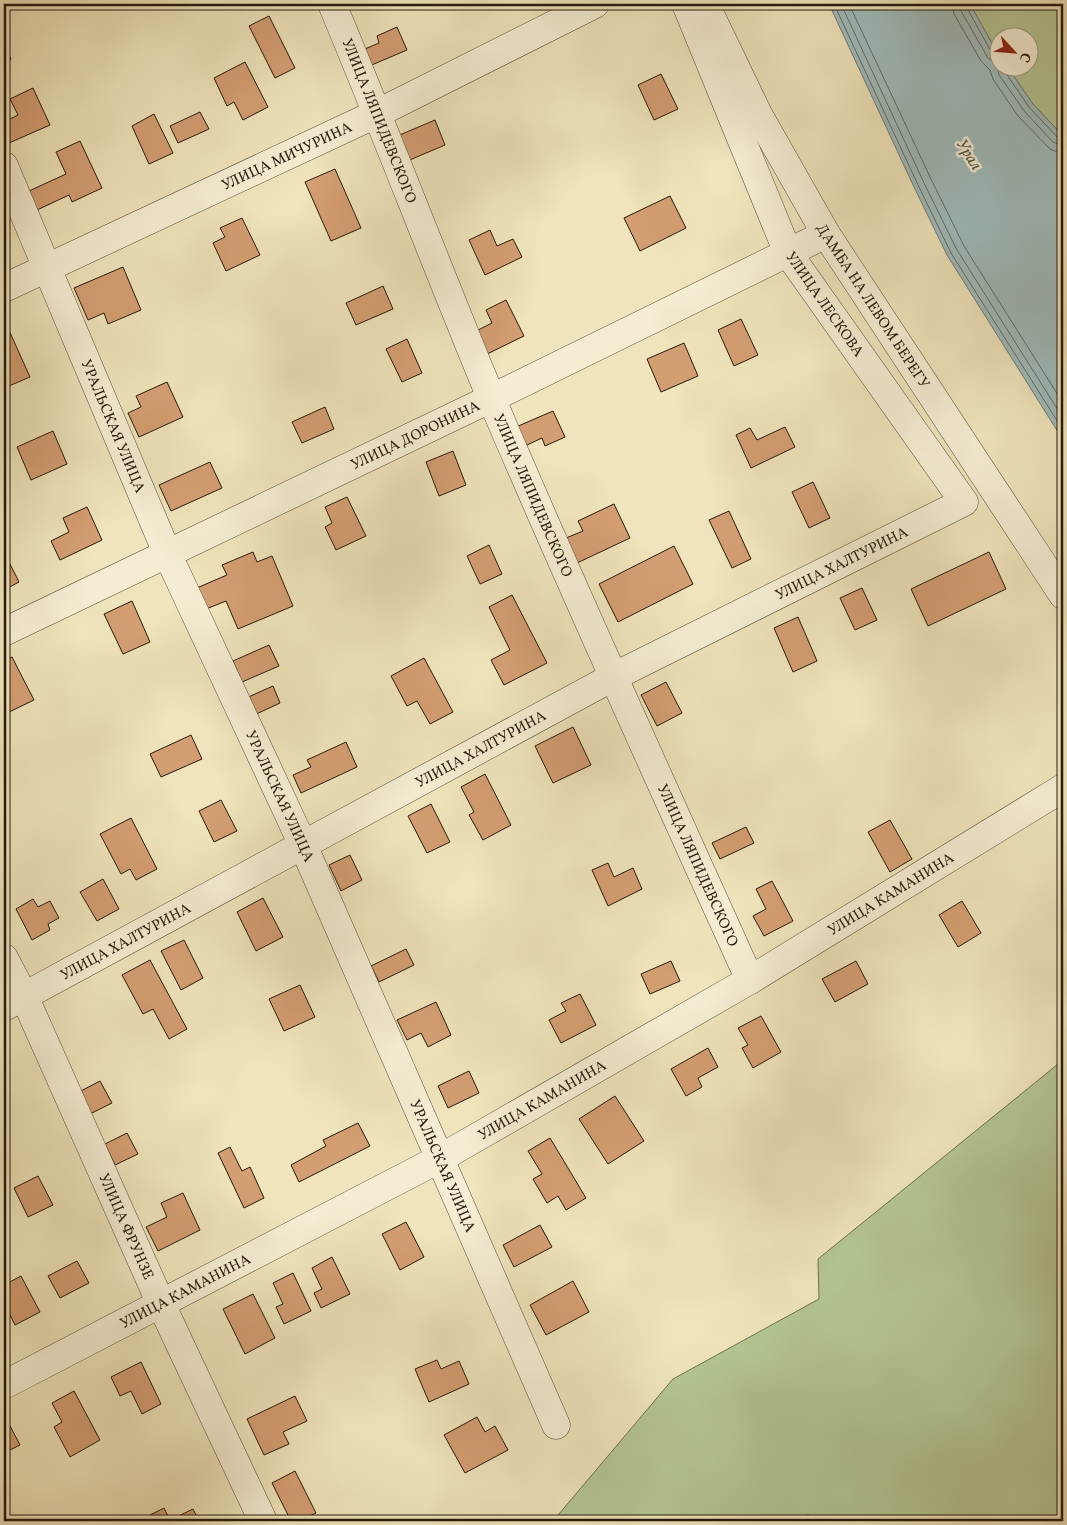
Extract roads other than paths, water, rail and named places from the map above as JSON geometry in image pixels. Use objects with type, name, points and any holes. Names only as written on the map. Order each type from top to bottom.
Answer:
[{"type":"street","name":"УЛИЦА ЛЯПИДЕВСКОГО","points":[[332,4],[378,113],[492,398],[613,677],[750,980]]},
{"type":"street","name":"УЛИЦА МИЧУРИНА","points":[[4,288],[378,113],[595,4]]},
{"type":"street","name":"УЛИЦА ЛЕСКОВА","points":[[686,4],[788,253],[964,502]]},
{"type":"street","name":"ДАМБА НА ЛЕВОМ БЕРЕГУ","points":[[705,4],[759,116],[826,234],[1063,595]]},
{"type":"street","name":"УРАЛЬСКАЯ УЛИЦА","points":[[4,166],[167,553],[303,845],[556,1425]]},
{"type":"street","name":"УЛИЦА ДОРОНИНА","points":[[4,632],[492,398],[826,234]]},
{"type":"street","name":"УЛИЦА ХАЛТУРИНА","points":[[14,1002],[613,677],[964,502]]},
{"type":"street","name":"УЛИЦА КАМАНИНА","points":[[4,1385],[439,1159],[750,980],[1063,788]]},
{"type":"street","name":"УЛИЦА ФРУНЗЕ","points":[[4,958],[14,1002],[161,1304],[263,1521]]},
{"type":"water","name":"Урал","points":[[829,4],[970,4],[990,40],[990,78],[1015,78],[1033,104],[1063,136],[1063,440],[947,255]]}]
